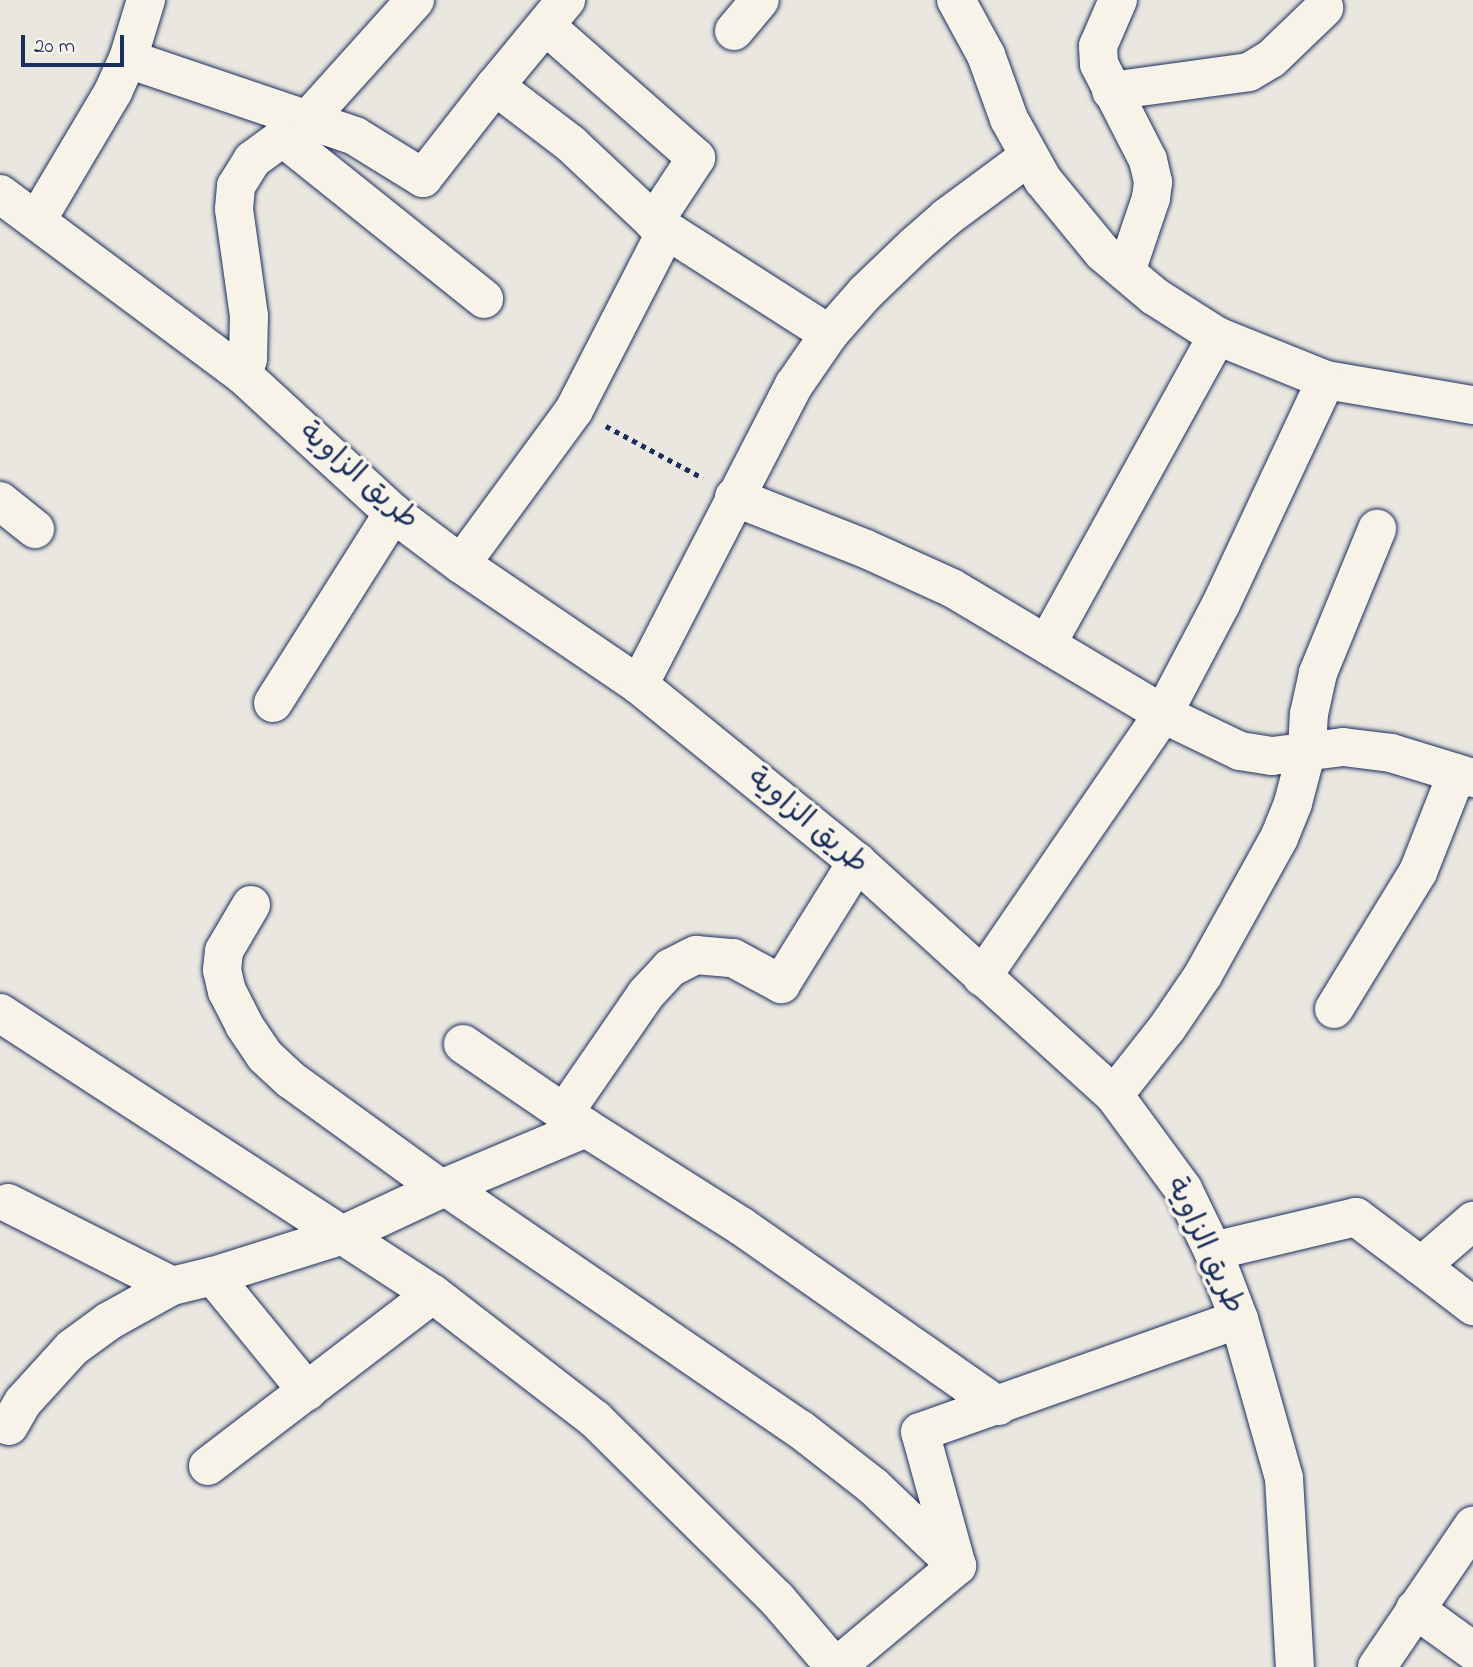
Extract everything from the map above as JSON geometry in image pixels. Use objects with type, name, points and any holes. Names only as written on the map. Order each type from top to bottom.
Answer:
[{"type":"street","points":[[37,220],[113,92],[128,59],[146,0]]},
{"type":"street","points":[[243,375],[248,359],[248,316],[234,208],[236,186],[252,160],[295,128],[415,0]]},
{"type":"street","points":[[734,32],[760,0]]},
{"type":"street","points":[[956,0],[986,55],[1009,119],[1028,157],[1084,233],[1154,296],[1217,336],[1326,380],[1473,405]]},
{"type":"street","points":[[1118,0],[1098,47],[1099,64],[1148,160],[1153,181],[1151,198],[1126,272]]},
{"type":"street","points":[[1111,91],[1249,72],[1271,59],[1324,8]]},
{"type":"street","points":[[128,59],[295,128],[355,136],[423,178],[556,13],[696,158],[660,226],[574,410],[461,564]]},
{"type":"street","points":[[495,86],[571,144],[660,226],[829,334]]},
{"type":"street","points":[[295,128],[484,299]]},
{"type":"street","points":[[639,685],[794,385],[829,334],[865,293],[915,245],[947,217],[1028,157]]},
{"type":"street","name":"طريق الزاوية","points":[[0,194],[243,375],[393,513],[461,564],[639,685],[857,862],[1114,1095],[1183,1189],[1213,1251],[1240,1319],[1284,1478],[1295,1667]]},
{"type":"street","points":[[1047,644],[1217,336]]},
{"type":"street","points":[[982,977],[1163,714],[1222,604],[1326,380]]},
{"type":"street","points":[[734,497],[952,588],[1163,714],[1240,751],[1272,756],[1343,747],[1391,753],[1465,776],[1418,872],[1334,1009]]},
{"type":"street","points":[[0,501],[35,528]]},
{"type":"street","points":[[273,703],[393,513]]},
{"type":"street","points":[[1114,1095],[1175,1017],[1248,898],[1279,838],[1293,803],[1307,750],[1309,714],[1318,673],[1377,529]]},
{"type":"street","points":[[9,1426],[23,1402],[72,1348],[108,1321],[172,1286],[213,1276],[340,1236],[443,1188],[575,1121],[646,995],[670,968],[696,955],[733,958],[781,984],[857,862]]},
{"type":"street","points":[[251,905],[224,951],[222,970],[244,1025],[265,1056],[291,1080],[443,1188],[800,1430],[873,1486],[957,1566]]},
{"type":"street","points":[[0,1013],[433,1294],[595,1419],[777,1600],[835,1667],[957,1566]]},
{"type":"street","points":[[463,1044],[575,1121],[741,1226],[998,1406]]},
{"type":"street","points":[[8,1203],[172,1286]]},
{"type":"street","points":[[1213,1251],[1356,1217],[1473,1306]]},
{"type":"street","points":[[1420,1266],[1473,1221]]},
{"type":"street","points":[[213,1276],[307,1391]]},
{"type":"street","points":[[208,1466],[433,1294]]},
{"type":"street","points":[[957,1566],[920,1432],[1240,1319]]},
{"type":"street","points":[[1377,1667],[1473,1526]]},
{"type":"street","points":[[1415,1609],[1473,1650]]},
{"type":"path","points":[[574,410],[673,460],[734,497]]}]
